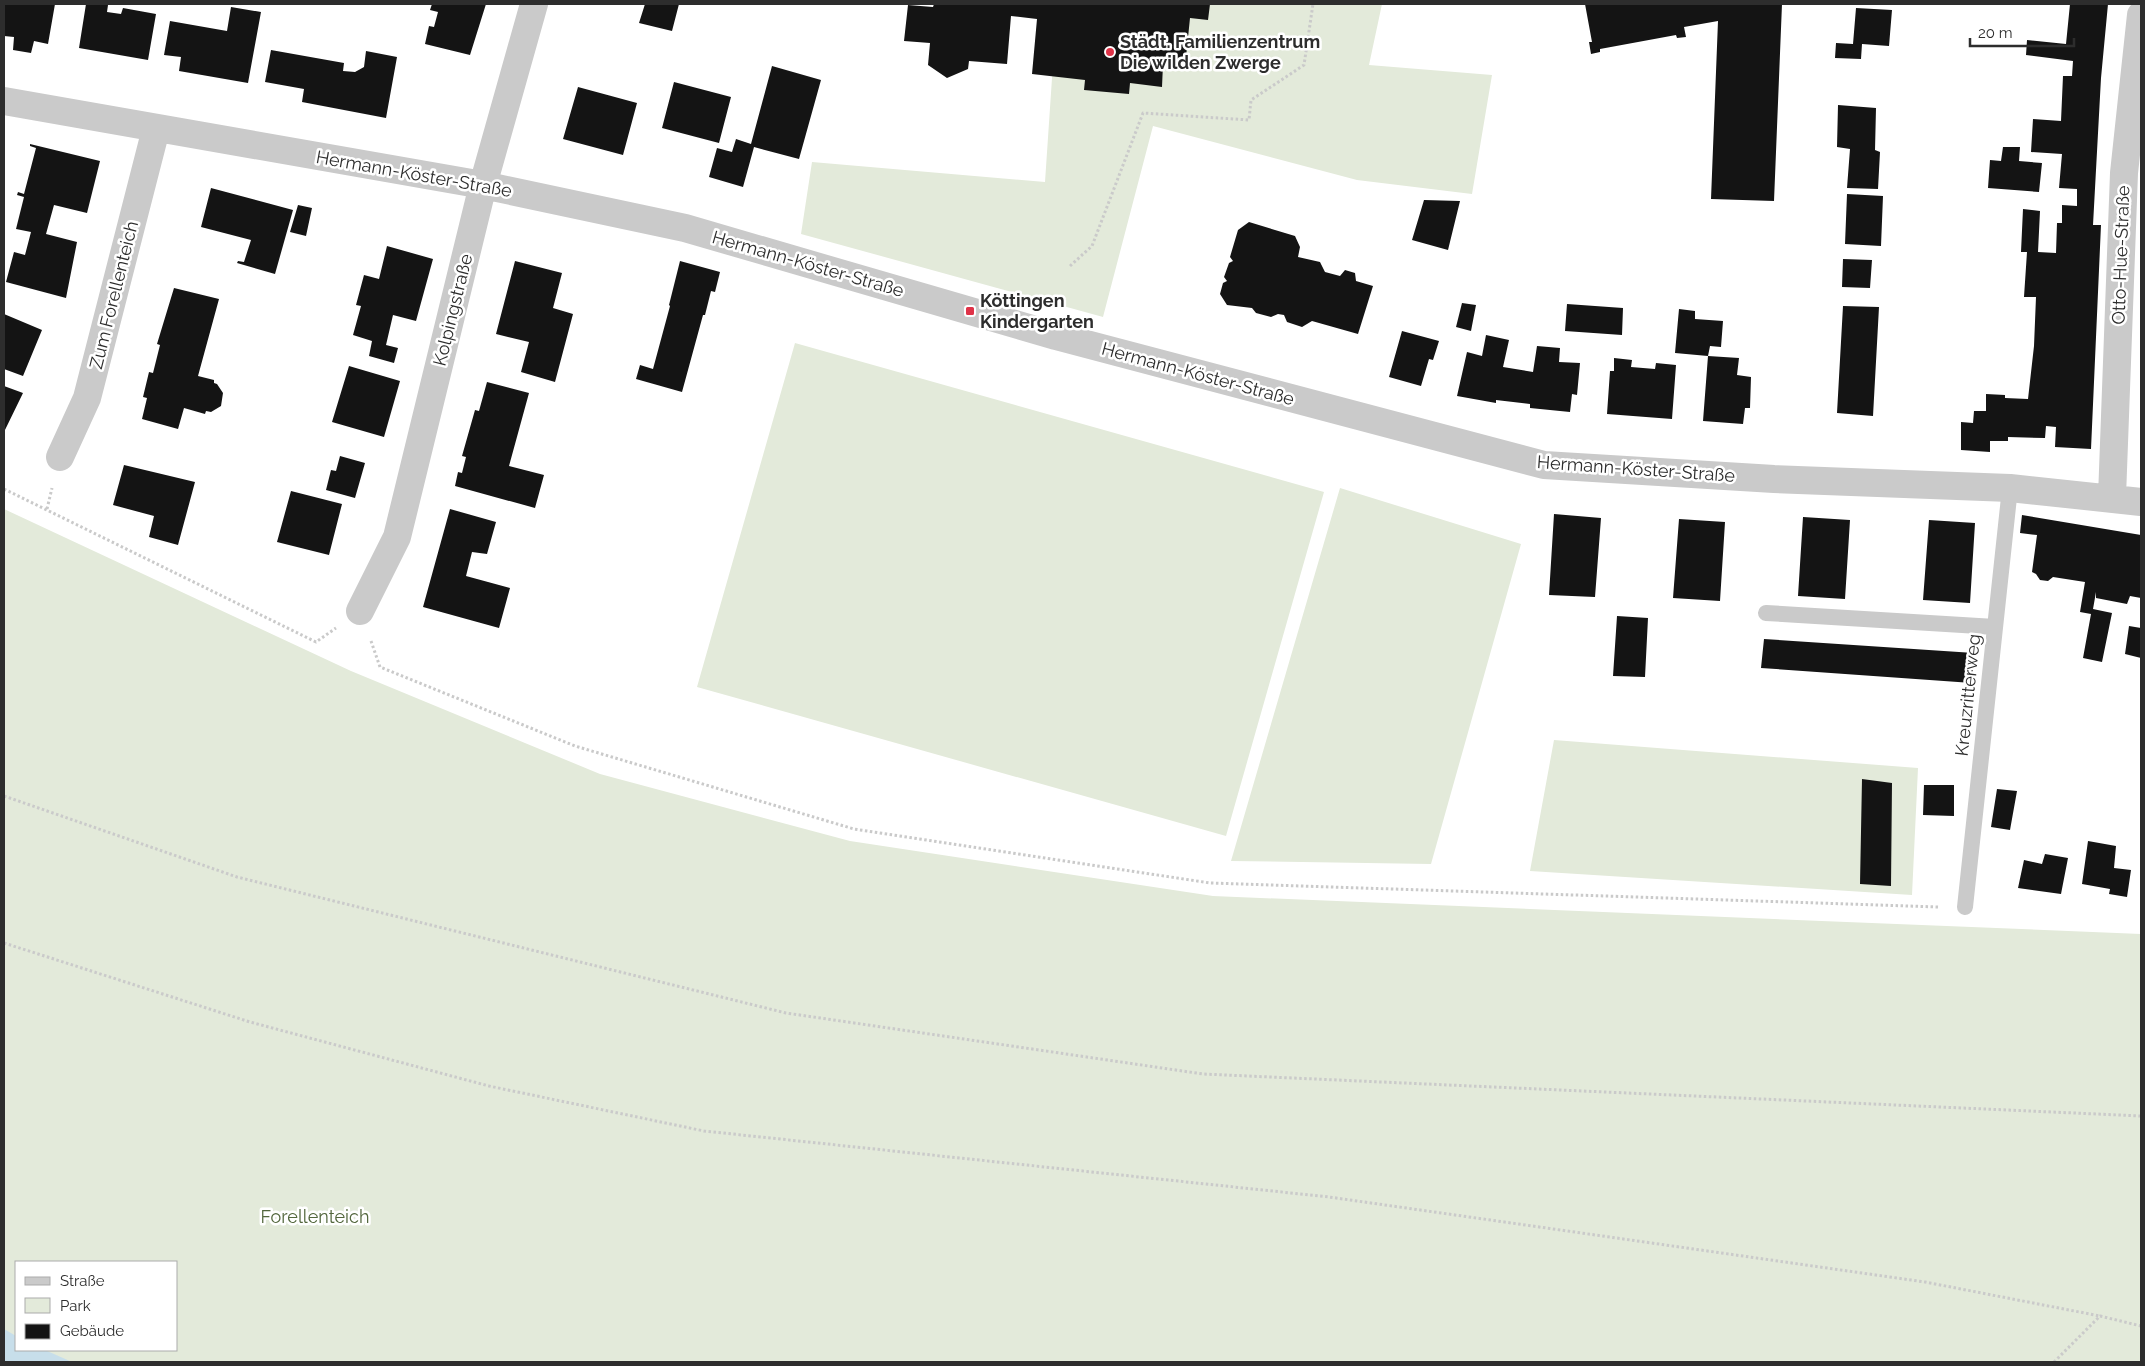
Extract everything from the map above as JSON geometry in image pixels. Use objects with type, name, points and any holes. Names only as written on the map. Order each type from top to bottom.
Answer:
[{"type":"street","name":"Kolpingstraße","points":[[360,611],[397,537],[483,185],[534,4]]},
{"type":"street","name":"Otto-Hue-Straße","points":[[2112,497],[2124,173],[2141,15]]},
{"type":"street","name":"Hermann-Köster-Straße","points":[[4,101],[483,185],[685,228],[1056,336],[1544,465],[1774,479],[2010,488],[2112,497],[2141,502]]},
{"type":"street","name":"Zum Forellenteich","points":[[60,457],[87,398],[156,129]]},
{"type":"lane","name":"Kreuzritterweg","points":[[1965,907],[2010,488]]},
{"type":"lane","points":[[1766,613],[1995,627]]},
{"type":"path","points":[[1070,266],[1092,246],[1143,113],[1249,120],[1251,100],[1304,65],[1313,4]]},
{"type":"path","points":[[4,488],[316,642],[360,611],[380,667],[575,746],[854,829],[1210,883],[1965,907]]},
{"type":"path","points":[[4,796],[237,877],[786,1013],[1203,1074],[2141,1116]]},
{"type":"path","points":[[4,942],[250,1022],[489,1086],[704,1131],[1329,1197],[1925,1282],[2100,1316],[2141,1326]]},
{"type":"path","points":[[2054,1362],[2100,1316]]},
{"type":"green space","points":[[1057,4],[1382,4],[1369,65],[1492,75],[1472,194],[1357,180],[1153,126],[1103,317],[801,234],[812,162],[1045,182]]},
{"type":"green space","points":[[795,343],[1324,492],[1226,836],[697,687]]},
{"type":"green space","points":[[1340,488],[1521,544],[1431,864],[1231,861]]},
{"type":"green space","name":"Forellenteich","points":[[4,509],[351,671],[600,774],[850,841],[1213,896],[2141,934],[2141,1362],[4,1362]]},
{"type":"green space","points":[[1554,740],[1918,768],[1912,895],[1530,871]]},
{"type":"water","points":[[4,1329],[15,1335],[15,1351],[47,1351],[72,1362],[4,1362]]},
{"type":"building","points":[[4,4],[55,4],[48,44],[34,41],[31,53],[13,50],[14,37],[4,36]]},
{"type":"building","points":[[86,4],[108,5],[107,12],[121,14],[123,8],[156,14],[148,60],[79,48]]},
{"type":"building","points":[[432,4],[486,4],[470,55],[425,44],[429,26],[434,27],[438,12],[430,10]]},
{"type":"building","points":[[645,4],[679,4],[672,31],[639,23]]},
{"type":"building","name":"Städt. Familienzentrum Die wilden Zwerge","points":[[934,4],[1210,4],[1208,20],[1190,18],[1185,67],[1163,64],[1162,87],[1130,83],[1129,94],[1084,90],[1085,80],[1032,74],[1037,19],[1011,16],[1007,64],[969,61],[968,69],[947,78],[928,65],[930,43],[904,41],[908,5],[933,7]]},
{"type":"building","points":[[1585,4],[1782,4],[1774,201],[1711,199],[1718,21],[1684,27],[1686,37],[1677,38],[1676,35],[1600,49],[1600,52],[1591,54],[1589,42],[1592,42]]},
{"type":"building","points":[[2070,4],[2108,4],[2101,78],[2093,225],[2101,225],[2091,449],[2055,447],[2056,427],[2046,426],[2045,438],[2008,437],[2008,441],[1990,441],[1990,452],[1961,450],[1961,422],[1973,423],[1974,411],[1986,411],[1986,394],[2005,395],[2005,398],[2028,399],[2034,346],[2036,297],[2024,297],[2027,252],[2021,252],[2023,209],[2040,211],[2038,252],[2056,253],[2057,223],[2062,223],[2062,205],[2077,206],[2077,189],[2059,188],[2062,154],[2031,152],[2033,119],[2061,121],[2063,76],[2072,76],[2073,61],[2026,55],[2027,40],[2066,44]]},
{"type":"building","points":[[231,7],[261,12],[248,83],[179,71],[181,57],[164,55],[170,21],[227,31]]},
{"type":"building","points":[[1856,8],[1892,10],[1889,46],[1862,44],[1861,59],[1835,58],[1836,43],[1853,44]]},
{"type":"building","points":[[271,50],[344,63],[343,71],[355,72],[364,67],[366,51],[397,57],[386,118],[302,102],[304,89],[265,82]]},
{"type":"building","points":[[772,66],[821,80],[799,159],[754,147],[743,187],[709,177],[717,148],[732,152],[736,139],[751,144]]},
{"type":"building","points":[[674,82],[731,97],[719,143],[662,128]]},
{"type":"building","points":[[578,87],[637,103],[623,155],[563,139]]},
{"type":"building","points":[[1838,105],[1876,108],[1875,150],[1880,152],[1878,189],[1847,188],[1850,149],[1837,147]]},
{"type":"building","points":[[30,144],[100,161],[87,213],[54,205],[46,234],[77,242],[66,298],[6,282],[14,252],[25,255],[31,232],[16,229],[24,197],[17,195],[18,192],[24,194],[36,148],[30,146]]},
{"type":"building","points":[[2003,147],[2020,147],[2019,161],[2042,163],[2039,192],[1988,188],[1990,160],[2001,161]]},
{"type":"building","points":[[211,188],[293,210],[275,274],[237,263],[238,261],[244,262],[251,240],[201,227]]},
{"type":"building","points":[[1847,194],[1883,196],[1881,246],[1845,244]]},
{"type":"building","points":[[1424,200],[1460,201],[1448,250],[1412,240]]},
{"type":"building","points":[[298,205],[312,208],[306,236],[290,232]]},
{"type":"building","points":[[1249,222],[1295,236],[1300,247],[1298,257],[1320,262],[1325,272],[1340,276],[1345,270],[1355,273],[1356,281],[1373,286],[1358,334],[1312,321],[1302,327],[1287,322],[1284,315],[1278,314],[1271,317],[1256,313],[1252,308],[1227,305],[1220,294],[1223,283],[1227,281],[1224,277],[1229,263],[1233,261],[1230,257],[1238,230]]},
{"type":"building","points":[[387,246],[433,259],[416,321],[393,315],[386,345],[398,348],[394,363],[369,356],[372,341],[353,335],[361,306],[356,305],[364,275],[379,279]]},
{"type":"building","points":[[1843,259],[1872,260],[1870,288],[1842,287]]},
{"type":"building","points":[[515,261],[562,273],[553,308],[573,314],[555,382],[521,372],[529,342],[496,334]]},
{"type":"building","points":[[680,261],[720,272],[715,292],[711,291],[705,315],[703,315],[682,392],[636,379],[640,365],[653,369]]},
{"type":"building","points":[[174,288],[219,299],[198,376],[214,380],[214,383],[217,384],[223,393],[221,406],[211,412],[206,411],[205,414],[184,408],[178,429],[142,419],[147,398],[143,397],[149,372],[153,373],[160,345],[157,344]]},
{"type":"building","points":[[1462,303],[1476,305],[1471,331],[1456,327]]},
{"type":"building","points":[[1567,304],[1623,308],[1622,335],[1565,331]]},
{"type":"building","points":[[1843,306],[1879,307],[1873,416],[1837,413]]},
{"type":"building","points":[[1679,309],[1695,311],[1695,319],[1723,321],[1721,347],[1710,346],[1708,356],[1675,353]]},
{"type":"building","points":[[4,314],[42,330],[23,376],[4,369]]},
{"type":"building","points":[[1402,331],[1439,341],[1433,360],[1429,359],[1421,386],[1389,377]]},
{"type":"building","points":[[1486,335],[1509,340],[1503,367],[1533,372],[1537,346],[1560,348],[1559,362],[1580,363],[1577,395],[1572,394],[1570,412],[1530,408],[1530,404],[1496,400],[1496,403],[1457,396],[1467,352],[1482,356]]},
{"type":"building","points":[[1708,356],[1739,358],[1737,375],[1751,377],[1750,408],[1745,408],[1743,424],[1703,421]]},
{"type":"building","points":[[1614,358],[1632,360],[1631,367],[1655,369],[1656,363],[1676,365],[1672,419],[1607,414],[1610,371],[1614,371]]},
{"type":"building","points":[[349,366],[400,381],[384,437],[332,422]]},
{"type":"building","points":[[487,382],[529,393],[509,466],[544,475],[535,508],[455,486],[458,472],[462,473],[466,457],[462,456],[475,410],[479,411]]},
{"type":"building","points":[[4,386],[23,393],[4,432]]},
{"type":"building","points":[[340,456],[365,463],[355,498],[326,490],[331,470],[336,471]]},
{"type":"building","points":[[124,465],[195,482],[178,545],[149,537],[154,516],[113,505]]},
{"type":"building","points":[[291,491],[342,504],[329,555],[277,542]]},
{"type":"building","points":[[450,509],[496,522],[487,554],[472,552],[466,576],[510,588],[499,628],[423,607]]},
{"type":"building","points":[[1554,514],[1601,518],[1595,597],[1549,595]]},
{"type":"building","points":[[2022,515],[2141,535],[2141,598],[2130,596],[2127,604],[2096,598],[2096,592],[2093,609],[2112,613],[2102,662],[2083,658],[2091,614],[2080,612],[2085,582],[2053,577],[2048,581],[2040,580],[2032,572],[2037,535],[2020,533]]},
{"type":"building","points":[[1803,517],[1850,520],[1845,599],[1798,596]]},
{"type":"building","points":[[1679,519],[1725,522],[1720,601],[1673,598]]},
{"type":"building","points":[[1929,520],[1975,523],[1970,603],[1923,600]]},
{"type":"building","points":[[1617,616],[1648,618],[1645,677],[1613,676]]},
{"type":"building","points":[[2129,626],[2141,628],[2141,658],[2125,654]]},
{"type":"building","points":[[1764,639],[1974,653],[1972,683],[1761,668]]},
{"type":"building","points":[[1862,779],[1892,783],[1891,886],[1860,884]]},
{"type":"building","points":[[1924,785],[1954,785],[1954,816],[1923,815]]},
{"type":"building","points":[[1997,789],[2017,791],[2010,830],[1991,827]]},
{"type":"building","points":[[2088,841],[2116,846],[2114,868],[2131,870],[2127,897],[2109,894],[2110,889],[2082,884]]},
{"type":"building","points":[[2045,854],[2068,858],[2061,894],[2018,888],[2024,860],[2042,864]]},
{"type":"place","name":"Städt. Familienzentrum Die wilden Zwerge","points":[[1110,52]]},
{"type":"place","name":"Köttingen Kindergarten","points":[[970,311]]}]
